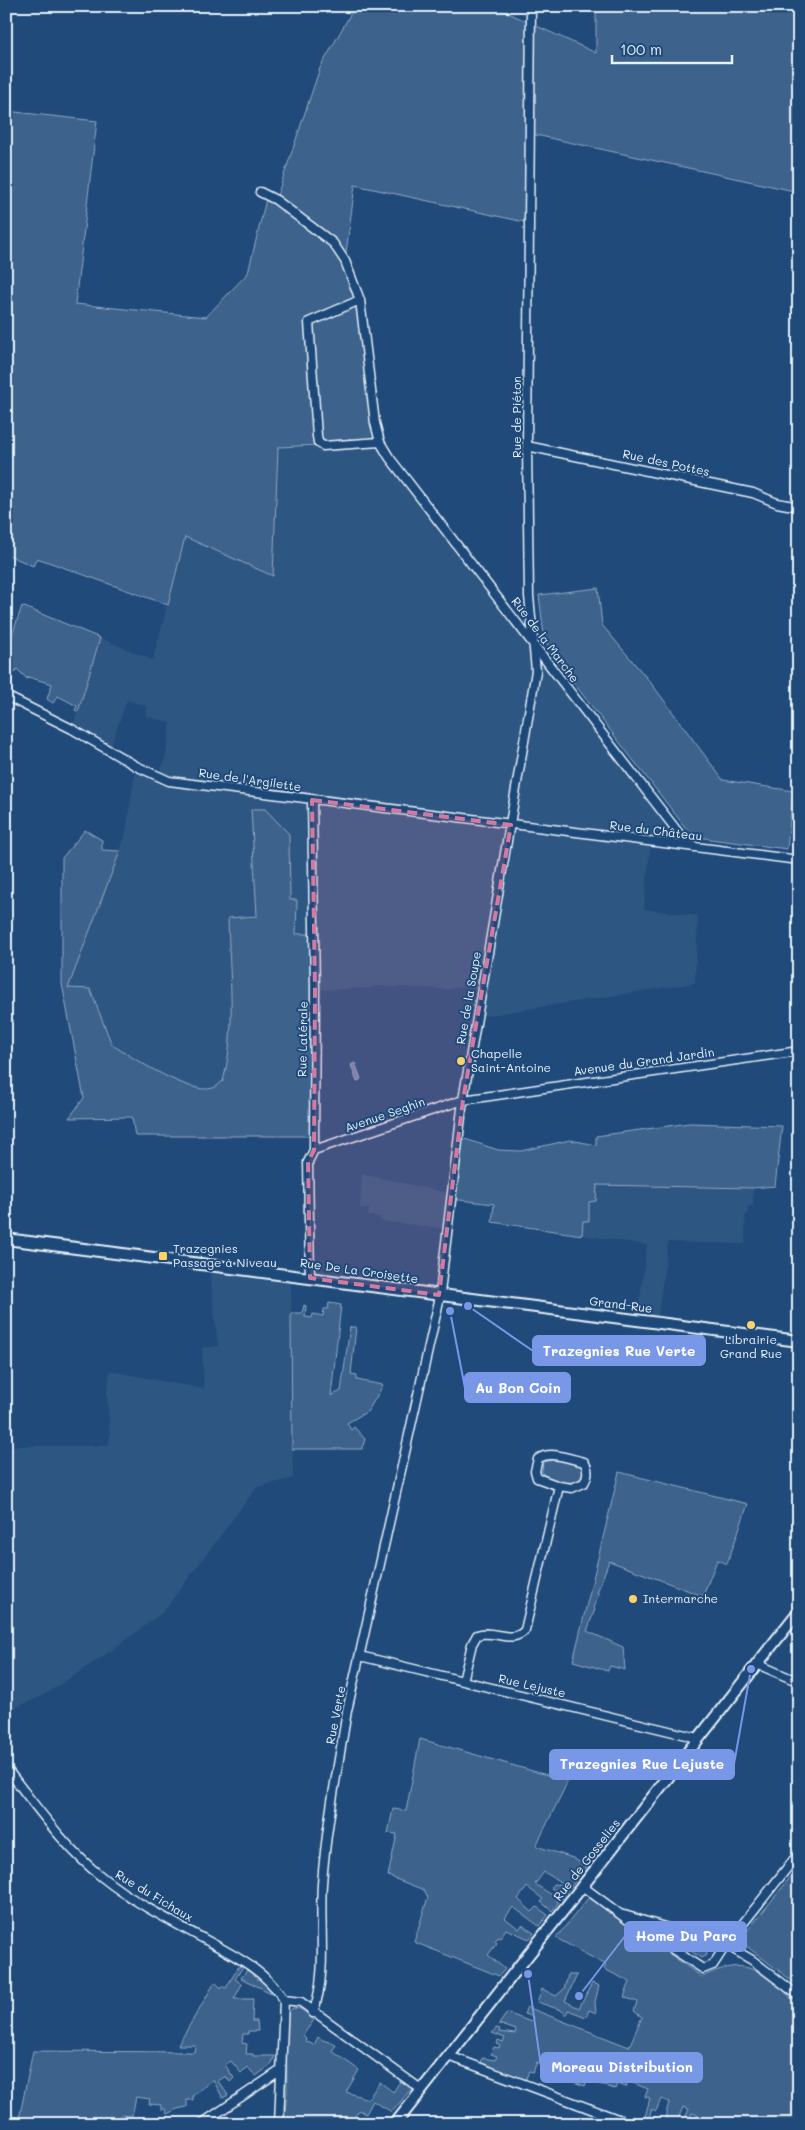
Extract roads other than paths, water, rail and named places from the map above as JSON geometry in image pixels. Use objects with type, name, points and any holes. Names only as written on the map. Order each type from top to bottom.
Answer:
[{"type":"main road","name":"Rue De La Croisette","points":[[6,1239],[440,1295]]},
{"type":"main road","name":"Grand-Rue","points":[[440,1295],[799,1341]]},
{"type":"main road","name":"Rue de Gosselies","points":[[395,2124],[799,1611]]},
{"type":"street","name":"Rue de Piéton","points":[[511,826],[536,671],[529,596],[527,446],[531,6]]},
{"type":"street","name":"Rue de la Marche","points":[[260,192],[276,200],[333,243],[345,261],[360,300],[375,423],[380,442],[389,457],[681,836],[696,847]]},
{"type":"street","points":[[360,300],[309,322],[317,436],[323,446],[380,442]]},
{"type":"street","name":"Rue des Pottes","points":[[527,446],[753,493],[777,503],[799,507]]},
{"type":"street","name":"Rue de l'Argilette","points":[[6,696],[72,729],[136,766],[169,781],[511,826]]},
{"type":"street","name":"Rue Latérale","points":[[310,1278],[308,1162],[314,1150],[312,800]]},
{"type":"street","name":"Rue du Château","points":[[511,826],[799,860]]},
{"type":"street","name":"Rue de la Soupe","points":[[440,1295],[463,1100],[511,826]]},
{"type":"street","name":"Avenue du Grand Jardin","points":[[463,1100],[799,1051]]},
{"type":"street","name":"Avenue Seghin","points":[[314,1150],[463,1100]]},
{"type":"street","name":"Rue Verte","points":[[313,2013],[320,1993],[324,1854],[346,1719],[440,1295]]},
{"type":"street","points":[[549,1454],[584,1462],[588,1471],[584,1483],[572,1488],[559,1486],[537,1478],[535,1472],[538,1459],[543,1455],[549,1454]]},
{"type":"street","points":[[463,1681],[472,1644],[478,1635],[487,1631],[511,1638],[520,1636],[525,1630],[559,1486]]},
{"type":"street","name":"Rue Lejuste","points":[[360,1656],[698,1738]]},
{"type":"street","points":[[757,1664],[799,1682]]},
{"type":"street","name":"Rue du Fichaux","points":[[6,1768],[69,1847],[102,1878],[148,1908],[256,1970],[275,1986],[284,2000]]},
{"type":"street","points":[[582,1886],[696,1967],[703,1970],[713,1965],[726,1945],[798,1856]]},
{"type":"street","points":[[622,1914],[726,1945],[752,1960],[799,1996]]},
{"type":"street","points":[[279,2124],[284,2000],[301,2002],[313,2013],[422,2090]]},
{"type":"street","points":[[449,2056],[631,2124]]},
{"type":"street","points":[[201,2124],[281,2070]]},
{"type":"place","name":"Chapelle Saint-Antoine","points":[[461,1061]]},
{"type":"place","name":"Trazegnies Passage à Niveau","points":[[163,1256]]},
{"type":"place","name":"Trazegnies Rue Verte","points":[[468,1306]]},
{"type":"place","name":"Au Bon Coin","points":[[450,1311]]},
{"type":"place","name":"Librairie Grand Rue","points":[[751,1325]]},
{"type":"place","name":"Intermarche","points":[[633,1599]]},
{"type":"place","name":"Trazegnies Rue Lejuste","points":[[751,1669]]},
{"type":"place","name":"Moreau Distribution","points":[[528,1974]]},
{"type":"place","name":"Home Du Parc","points":[[579,1996]]}]
